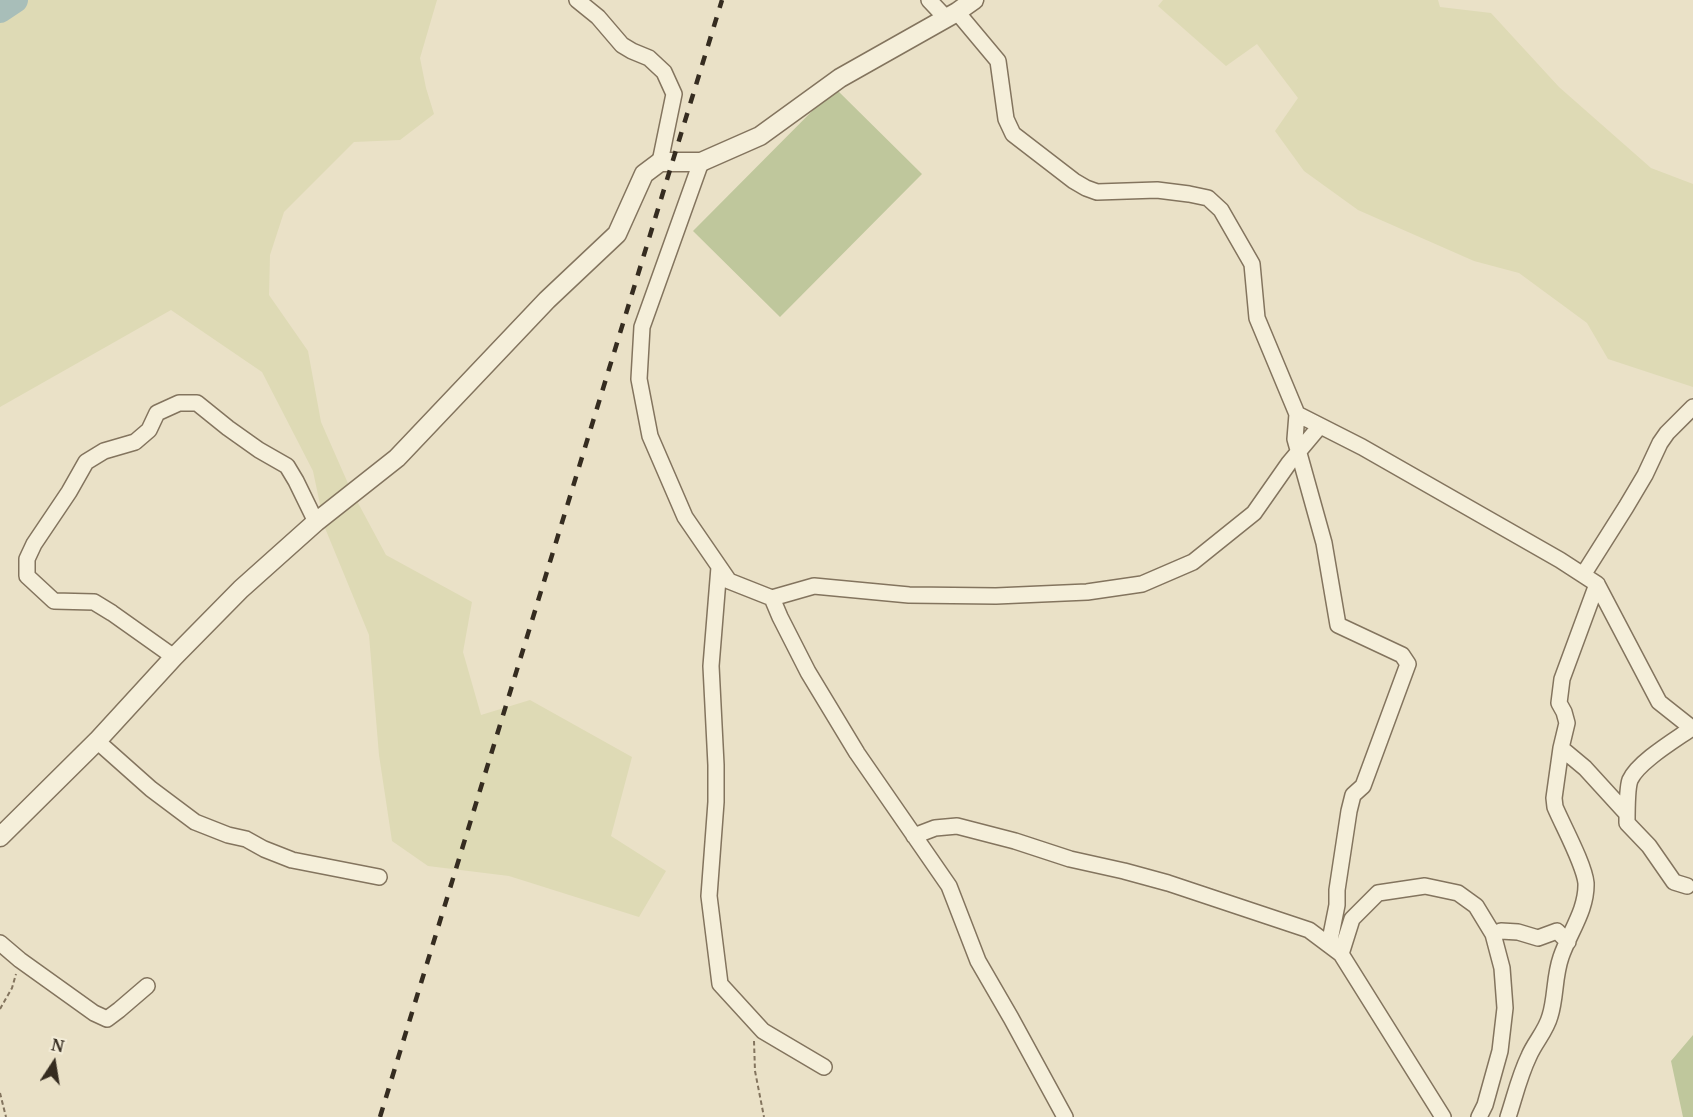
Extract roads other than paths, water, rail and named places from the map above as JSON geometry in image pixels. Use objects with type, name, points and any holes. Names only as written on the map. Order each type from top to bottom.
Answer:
[{"type":"street","points":[[577,0],[598,17],[622,45],[650,58],[664,72],[674,94],[660,162]]},
{"type":"street","points":[[929,0],[952,15],[998,61],[1006,119],[1013,134],[1074,181],[1097,192],[1157,190],[1208,198],[1221,210],[1252,264],[1257,318],[1297,414],[1295,439],[1324,543],[1338,625],[1402,655],[1408,664],[1363,786],[1353,795],[1337,890],[1335,950]]},
{"type":"street","points":[[0,837],[97,741],[174,657],[241,589],[316,522],[397,458],[547,300],[617,234],[644,174],[660,162],[701,162],[760,136],[840,78],[952,15],[974,0]]},
{"type":"street","points":[[701,162],[642,327],[639,379],[650,436],[685,517],[729,581],[772,598],[814,586],[909,595],[996,596],[1087,592],[1142,584],[1193,562],[1254,513],[1320,426]]},
{"type":"street","points":[[174,657],[94,602],[54,601],[27,576],[27,559],[34,544],[86,462],[104,451],[135,442],[149,430],[157,413],[180,403],[197,403],[252,445],[286,466],[316,522]]},
{"type":"street","points":[[1583,575],[1645,476],[1666,433],[1693,407]]},
{"type":"street","points":[[1297,414],[1372,453],[1597,584],[1659,702],[1692,729],[1640,766],[1630,780],[1627,814],[1627,823],[1653,852],[1667,874],[1674,882],[1687,886]]},
{"type":"street","points":[[720,567],[711,666],[716,802],[709,896],[720,984],[763,1030],[824,1067]]},
{"type":"street","points":[[1508,1117],[1518,1080],[1530,1053],[1546,1030],[1561,956],[1577,921],[1586,892],[1584,872],[1555,807],[1554,798],[1567,723],[1559,703],[1562,679],[1597,584]]},
{"type":"street","points":[[772,598],[808,672],[858,753],[949,886],[978,962],[1065,1117]]},
{"type":"street","points":[[97,741],[151,789],[195,822],[228,835],[246,839],[292,860],[379,877]]},
{"type":"street","points":[[1561,748],[1585,768],[1627,814]]},
{"type":"street","points":[[914,836],[935,828],[957,826],[1015,841],[1070,859],[1124,870],[1309,930],[1335,950],[1443,1117]]},
{"type":"street","points":[[1335,950],[1352,919],[1378,893],[1425,886],[1458,893],[1476,906],[1493,934],[1502,968],[1505,1008],[1500,1051],[1479,1117]]},
{"type":"street","points":[[1493,934],[1501,931],[1518,932],[1538,938],[1557,931],[1568,942]]},
{"type":"street","points":[[0,943],[20,960],[94,1013],[106,1019],[147,986]]},
{"type":"waterway","points":[[0,10],[15,0]]},
{"type":"railway","points":[[380,1117],[722,0]]}]
